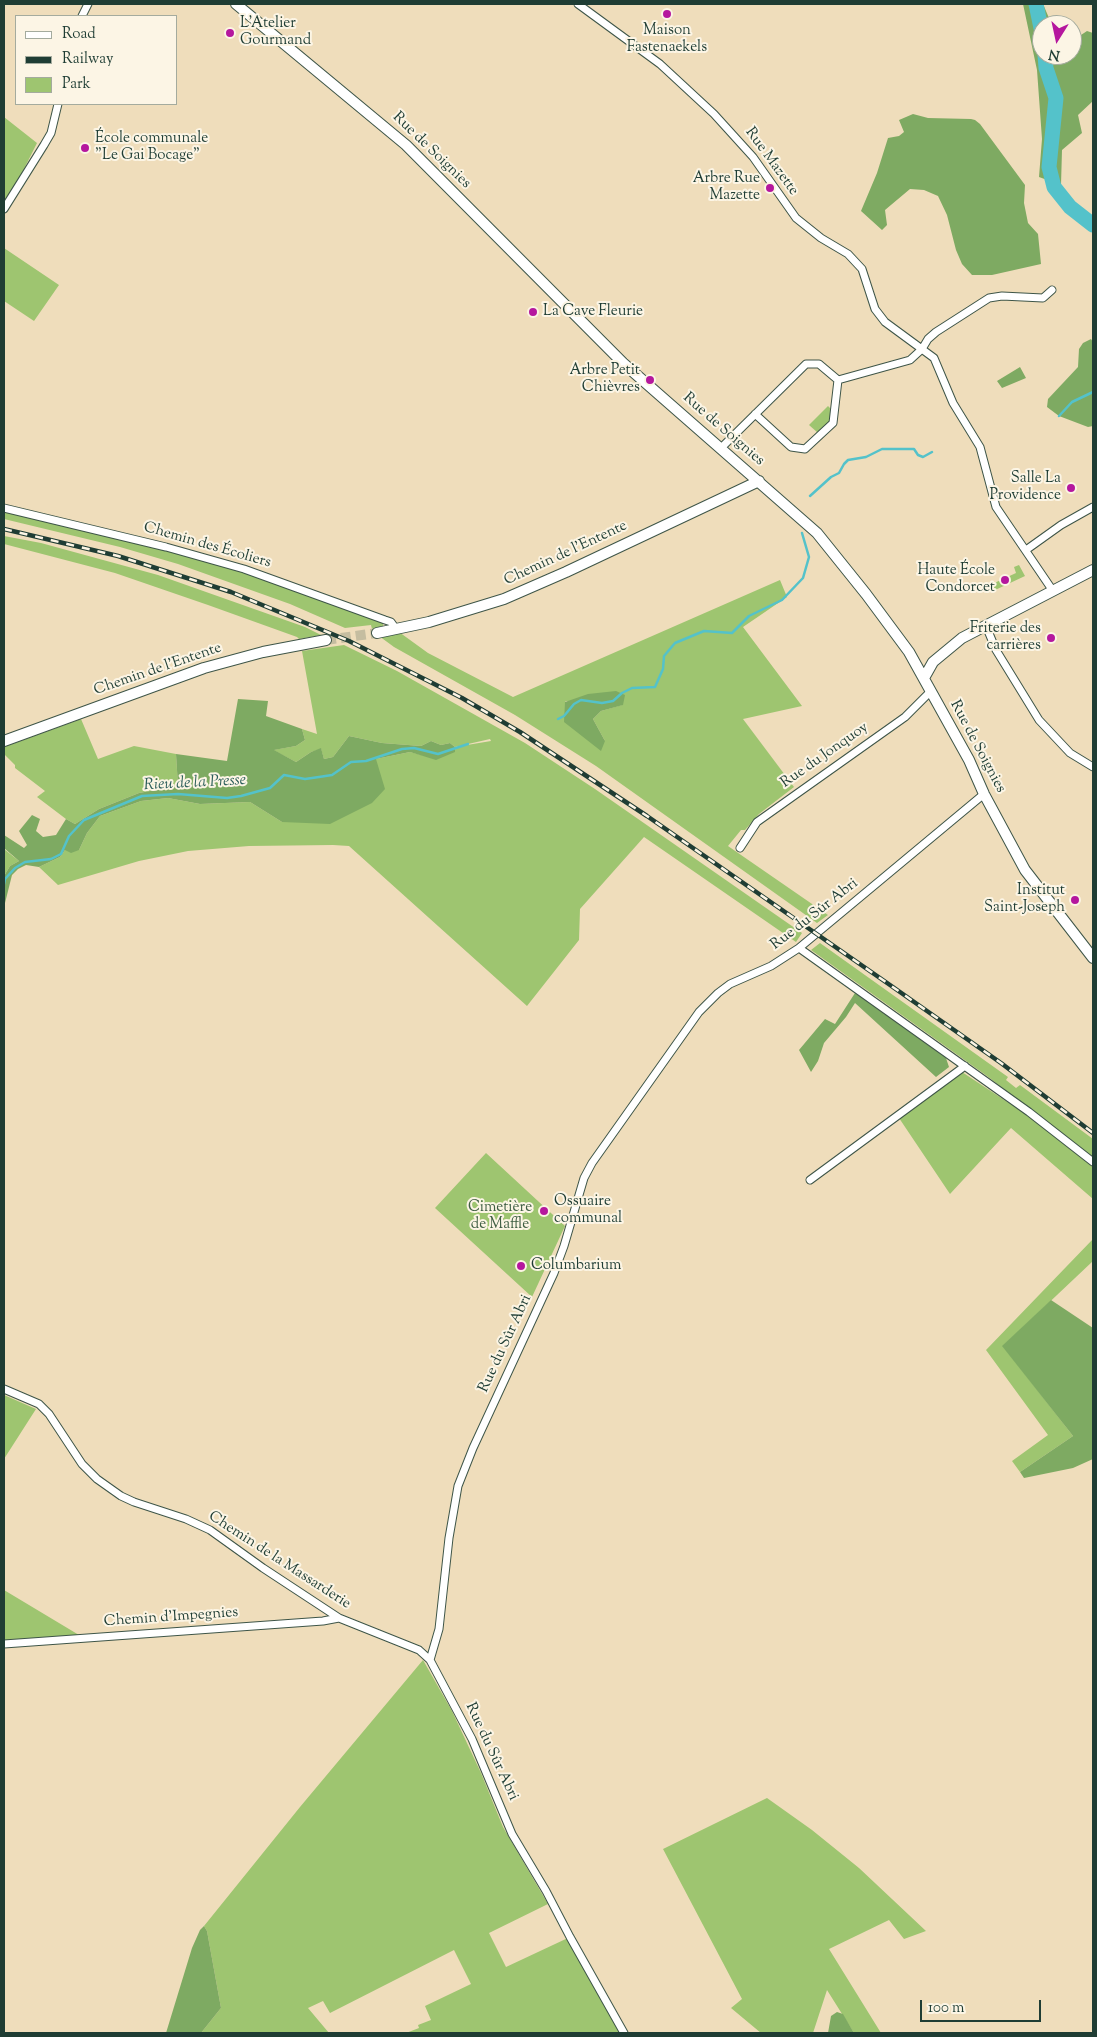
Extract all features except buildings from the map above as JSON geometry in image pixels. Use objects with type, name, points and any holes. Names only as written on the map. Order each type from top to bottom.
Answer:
[{"type":"street","name":"Rue de Soignies","points":[[236,4],[406,145],[623,363],[817,533],[866,594],[918,666],[930,692],[969,760],[984,794],[1025,870],[1093,958]]},
{"type":"street","name":"Rue Mazette","points":[[578,4],[660,64],[714,114],[753,156],[796,218],[821,238],[848,254],[862,269],[875,309],[885,322],[934,358],[953,403],[980,447],[996,506],[1054,591]]},
{"type":"street","points":[[4,209],[51,132],[58,105]]},
{"type":"street","points":[[838,380],[910,360],[936,332],[989,298],[1002,296],[1043,298],[1052,290]]},
{"type":"street","points":[[721,448],[806,364],[817,363],[838,380]]},
{"type":"street","points":[[755,414],[792,447],[805,449],[833,422],[838,380]]},
{"type":"street","name":"Chemin de l'Entente","points":[[377,633],[429,622],[504,599],[566,572],[759,481]]},
{"type":"street","points":[[1026,550],[1093,507]]},
{"type":"street","name":"Chemin des Écoliers","points":[[4,508],[166,547],[236,567],[391,622],[396,629]]},
{"type":"street","points":[[924,678],[933,662],[962,638],[1093,570]]},
{"type":"street","points":[[986,626],[996,650],[1039,720],[1070,753],[1093,767]]},
{"type":"street","name":"Chemin de l'Entente","points":[[4,741],[204,668],[263,652],[326,640]]},
{"type":"street","points":[[918,666],[933,662]]},
{"type":"street","name":"Rue du Jonquoy","points":[[740,848],[757,822],[905,716],[930,692]]},
{"type":"street","name":"Rue du Sûr Abri","points":[[624,2033],[546,1891],[512,1834],[472,1739],[430,1660],[439,1629],[449,1538],[458,1486],[463,1471],[554,1273],[564,1246],[579,1190],[592,1162],[699,1012],[730,984],[771,966],[799,948],[984,794]]},
{"type":"street","points":[[799,948],[1029,1112],[1093,1162]]},
{"type":"street","points":[[810,1180],[965,1066]]},
{"type":"street","name":"Chemin de la Massarderie","points":[[4,1389],[39,1404],[49,1414],[82,1464],[108,1487],[134,1502],[210,1530],[263,1568],[339,1618],[419,1650],[430,1660]]},
{"type":"street","name":"Chemin d'Impegnies","points":[[4,1644],[323,1621],[339,1618]]},
{"type":"green space","points":[[1023,4],[1043,4],[1048,15],[1032,15],[1032,46]]},
{"type":"green space","points":[[1087,31],[1093,33],[1093,101],[1078,115],[1082,133],[1062,150],[1061,185],[1039,177],[1042,139],[1036,65],[1082,65],[1082,34]]},
{"type":"green space","points":[[913,114],[928,118],[971,119],[980,124],[1025,185],[1024,203],[1028,223],[1038,234],[1041,264],[992,275],[972,275],[962,264],[956,250],[947,215],[938,196],[924,190],[910,189],[885,210],[887,225],[882,230],[861,211],[877,173],[888,138],[899,136],[904,132],[899,120]]},
{"type":"green space","points":[[4,117],[37,143],[4,209]]},
{"type":"green space","points":[[4,248],[59,285],[34,321],[4,301]]},
{"type":"green space","points":[[1091,339],[1093,342],[1093,426],[1088,427],[1059,416],[1047,407],[1048,399],[1078,367],[1079,349],[1083,343]]},
{"type":"green space","points":[[1020,367],[1026,378],[1002,388],[997,381]]},
{"type":"green space","points":[[828,406],[833,411],[830,421],[818,433],[809,425]]},
{"type":"green space","points":[[4,511],[170,551],[241,571],[383,622],[383,626],[372,629],[371,625],[345,628],[290,604],[178,564],[120,547],[4,519]]},
{"type":"green space","points":[[4,536],[41,543],[158,575],[305,627],[321,635],[299,639],[115,573],[4,544]]},
{"type":"green space","points":[[1019,565],[1025,576],[993,591],[990,585],[1016,573],[1014,567]]},
{"type":"green space","points":[[780,580],[787,597],[743,627],[802,706],[743,719],[794,787],[759,814],[745,830],[741,830],[728,846],[828,915],[817,923],[596,766],[515,715],[394,647],[379,636],[399,632],[428,653],[513,697]],"holes":[[[565,701],[622,705],[601,711],[593,719],[605,741]]]},
{"type":"green space","points":[[344,645],[397,671],[525,743],[595,789],[802,933],[796,942],[644,837],[580,909],[579,940],[527,1006],[349,846],[249,846],[188,851],[139,861],[58,885],[39,867],[60,857],[65,850],[79,850],[87,833],[100,816],[141,801],[168,798],[200,804],[250,802],[282,822],[376,759],[410,752],[437,759],[461,746],[491,741],[490,739],[455,747],[450,743],[441,745],[431,741],[421,746],[382,743],[349,736],[333,757],[324,759],[321,749],[311,752],[296,762],[273,750],[296,746],[305,740],[302,729],[317,734],[302,651]]},
{"type":"green space","points":[[616,691],[625,695],[623,705],[601,711],[593,719],[605,741],[601,751],[564,722],[565,702],[588,694]]},
{"type":"green space","points":[[238,699],[268,701],[266,716],[302,729],[305,740],[296,746],[274,750],[296,762],[321,748],[324,759],[333,757],[349,736],[382,743],[421,746],[431,741],[441,745],[450,743],[455,747],[455,752],[436,760],[410,752],[376,759],[385,789],[372,803],[330,824],[282,822],[250,802],[200,804],[168,798],[141,801],[100,816],[87,833],[79,850],[71,853],[65,850],[60,857],[39,867],[26,865],[18,869],[12,875],[4,907],[4,876],[10,866],[19,861],[4,848],[4,835],[24,848],[27,845],[19,831],[32,815],[40,819],[36,831],[43,837],[56,835],[66,819],[75,824],[99,809],[139,793],[178,786],[176,754],[227,761]]},
{"type":"green space","points":[[81,719],[98,759],[134,746],[176,754],[178,786],[139,793],[99,809],[75,824],[66,819],[37,797],[45,791],[15,768],[15,765],[4,754],[4,747]]},
{"type":"green space","points":[[4,849],[19,861],[10,866],[4,876]]},
{"type":"green space","points":[[820,943],[1008,1077],[1006,1080],[1016,1088],[1020,1085],[1093,1139],[1093,1158],[987,1076],[811,950]]},
{"type":"green space","points":[[855,993],[946,1058],[949,1067],[936,1077],[855,1003],[824,1043],[818,1061],[811,1072],[799,1050],[825,1019],[835,1024]]},
{"type":"green space","points":[[962,1072],[1024,1113],[1093,1167],[1093,1199],[1011,1128],[950,1194],[899,1118]]},
{"type":"green space","name":"Cimetière de Maffle","points":[[486,1153],[565,1226],[532,1297],[435,1208]]},
{"type":"green space","points":[[1093,1239],[1093,1261],[1003,1346],[1073,1436],[1020,1472],[1012,1461],[1048,1435],[986,1350]]},
{"type":"green space","points":[[1051,1300],[1093,1328],[1093,1459],[1073,1468],[1024,1478],[1020,1472],[1073,1436],[1002,1346]]},
{"type":"green space","points":[[4,1395],[36,1409],[4,1459]]},
{"type":"green space","points":[[4,1590],[79,1635],[4,1641]]},
{"type":"green space","points":[[423,1660],[452,1711],[481,1773],[503,1827],[548,1904],[489,1933],[506,1967],[570,1937],[624,2033],[406,2033],[419,2028],[418,2025],[431,2020],[425,2006],[471,1984],[454,1950],[330,2013],[323,2001],[308,2008],[329,2033],[201,2033],[221,2008],[207,1931],[204,1926],[300,1807]]},
{"type":"green space","points":[[767,1798],[812,1830],[859,1868],[926,1931],[904,1939],[889,1920],[829,1949],[881,2033],[854,2033],[827,1990],[813,2033],[761,2033],[731,2008],[742,1999],[663,1849]]},
{"type":"green space","points":[[204,1926],[207,1931],[221,2008],[201,2033],[166,2033],[192,1948],[200,1930]]},
{"type":"green space","points":[[837,2012],[843,2014],[854,2033],[828,2033],[831,2016]]},
{"type":"waterway","points":[[1036,4],[1038,15]]},
{"type":"waterway","points":[[1046,65],[1056,98],[1049,167],[1054,187],[1070,207],[1093,225]]},
{"type":"waterway","points":[[1085,219],[1093,216]]},
{"type":"waterway","name":"Rieu de la Presse","points":[[1059,416],[1072,402],[1093,392]]},
{"type":"waterway","name":"Rieu de la Presse","points":[[810,496],[831,477],[839,473],[848,460],[866,457],[882,449],[914,449],[918,455],[923,457],[932,452]]},
{"type":"waterway","name":"Rieu de la Presse","points":[[558,719],[564,716],[574,704],[581,700],[602,703],[613,701],[622,693],[632,688],[655,687],[663,669],[664,656],[675,643],[704,631],[732,633],[749,616],[782,600],[803,578],[809,557],[802,533]]},
{"type":"waterway","name":"Rieu de la Presse","points":[[4,884],[5,879],[15,868],[25,862],[51,859],[61,854],[69,836],[84,820],[142,796],[178,794],[227,798],[241,796],[270,788],[284,775],[305,779],[332,775],[351,762],[366,761],[402,749],[414,748],[438,754],[468,744]]},
{"type":"tunnel","points":[[326,640],[377,633]]},
{"type":"railway","points":[[4,529],[118,556],[231,592],[349,641],[462,698],[520,732],[647,816],[1001,1063],[1093,1133]]},
{"type":"place","name":"Maison Fastenaekels","points":[[667,14]]},
{"type":"place","name":"L'Atelier Gourmand","points":[[230,33]]},
{"type":"place","name":"École communale \"Le Gai Bocage\"","points":[[85,148]]},
{"type":"place","name":"Arbre Rue Mazette","points":[[770,188]]},
{"type":"place","name":"La Cave Fleurie","points":[[533,312]]},
{"type":"place","name":"Arbre Petit Chièvres","points":[[650,380]]},
{"type":"place","name":"Salle La Providence","points":[[1071,488]]},
{"type":"place","name":"Haute École Condorcet","points":[[1005,580]]},
{"type":"place","name":"Friterie des carrières","points":[[1051,638]]},
{"type":"place","name":"Institut Saint-Joseph","points":[[1075,900]]},
{"type":"place","name":"Ossuaire communal","points":[[544,1211]]},
{"type":"place","name":"Columbarium","points":[[521,1266]]}]
